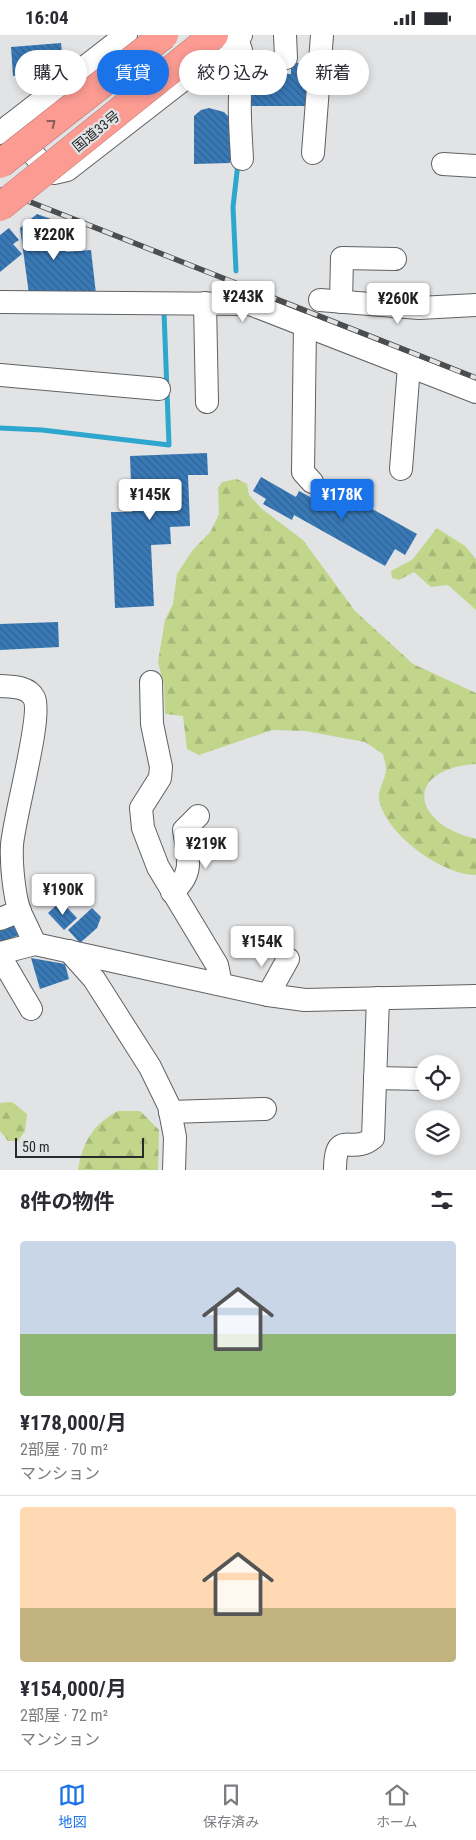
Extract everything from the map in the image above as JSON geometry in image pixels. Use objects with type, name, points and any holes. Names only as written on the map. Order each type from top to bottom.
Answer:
[{"type":"highway","points":[[0,163],[164,35]]},
{"type":"highway","name":"国道33号","points":[[0,207],[230,36]]},
{"type":"street","points":[[126,35],[5,129],[44,167],[54,173],[67,170],[230,36],[241,47],[244,71],[240,94],[242,159]]},
{"type":"street","points":[[285,35],[286,50]]},
{"type":"street","points":[[313,153],[322,35]]},
{"type":"street","points":[[443,164],[476,166]]},
{"type":"street","points":[[395,259],[342,258],[331,301],[419,308],[476,305]]},
{"type":"street","points":[[0,301],[250,304],[476,392]]},
{"type":"street","points":[[205,303],[212,395]]},
{"type":"street","points":[[305,325],[303,472],[312,482]]},
{"type":"street","points":[[401,469],[410,366]]},
{"type":"street","points":[[0,375],[159,389]]},
{"type":"street","points":[[151,682],[152,723],[161,767],[160,778],[141,807],[143,828],[158,867],[172,893],[217,965],[221,984]]},
{"type":"street","points":[[0,686],[20,688],[29,692],[35,699],[36,709],[12,844],[10,915],[35,943]]},
{"type":"street","points":[[172,893],[182,885],[187,876],[188,850],[184,830],[198,816]]},
{"type":"street","points":[[31,1009],[0,954],[35,943],[268,995],[305,1000],[476,996]]},
{"type":"street","points":[[69,951],[94,979],[145,1059],[170,1112],[175,1137],[174,1170]]},
{"type":"street","points":[[268,995],[288,959]]},
{"type":"street","points":[[334,1170],[334,1153],[337,1148],[341,1145],[362,1144],[373,1138],[378,998]]},
{"type":"street","points":[[375,1078],[415,1079]]},
{"type":"street","points":[[170,1112],[257,1105]]},
{"type":"green space","points":[[237,479],[247,484],[249,495],[262,509],[303,540],[355,611],[413,664],[476,693],[476,764],[452,768],[436,776],[427,786],[424,798],[428,810],[438,822],[454,832],[476,839],[476,875],[447,868],[432,860],[417,850],[392,826],[383,812],[379,799],[386,769],[383,754],[365,742],[305,731],[272,730],[199,755],[187,749],[183,716],[165,714],[164,686],[158,662],[165,620],[173,604],[177,574],[192,551],[211,531],[219,514],[218,488],[222,482]]},
{"type":"green space","points":[[437,528],[465,546],[476,559],[476,610],[448,585],[431,587],[414,572],[399,580],[392,578],[391,571],[412,560]]},
{"type":"green space","points":[[12,1102],[27,1114],[25,1131],[18,1141],[8,1141],[0,1131],[0,1103]]},
{"type":"green space","points":[[118,1111],[140,1111],[159,1130],[158,1170],[78,1170],[82,1151],[90,1135],[109,1116]]},
{"type":"building","points":[[61,43],[62,50],[15,50],[15,76],[13,76],[11,47]]},
{"type":"building","points":[[291,63],[297,63],[297,95],[309,95],[309,106],[249,106],[249,95],[287,95],[287,74],[291,74]]},
{"type":"building","points":[[209,108],[224,112],[230,118],[230,163],[194,164],[194,116],[201,110]]},
{"type":"building","points":[[37,214],[62,223],[66,252],[91,250],[96,294],[29,294],[20,228]]},
{"type":"building","points":[[9,228],[19,240],[13,244],[22,254],[0,272],[0,235]]},
{"type":"building","points":[[207,453],[208,475],[188,475],[190,526],[170,527],[171,544],[151,545],[154,606],[115,608],[111,512],[132,512],[130,456]]},
{"type":"building","points":[[261,477],[296,497],[299,491],[325,505],[335,488],[417,534],[405,555],[395,549],[385,566],[294,515],[292,520],[263,504],[266,499],[253,491]]},
{"type":"building","points":[[58,622],[59,647],[0,650],[0,624]]},
{"type":"building","points":[[61,901],[77,918],[64,930],[48,913]]},
{"type":"building","points":[[92,908],[101,917],[97,928],[80,943],[68,930]]},
{"type":"building","points":[[16,920],[22,934],[0,942],[0,926]]},
{"type":"building","points":[[31,958],[65,964],[69,979],[40,989]]},
{"type":"waterway","points":[[236,271],[233,207],[238,163]]},
{"type":"waterway","points":[[0,428],[42,430],[169,445],[164,312],[166,312]]},
{"type":"railway","points":[[0,190],[476,378]]}]
